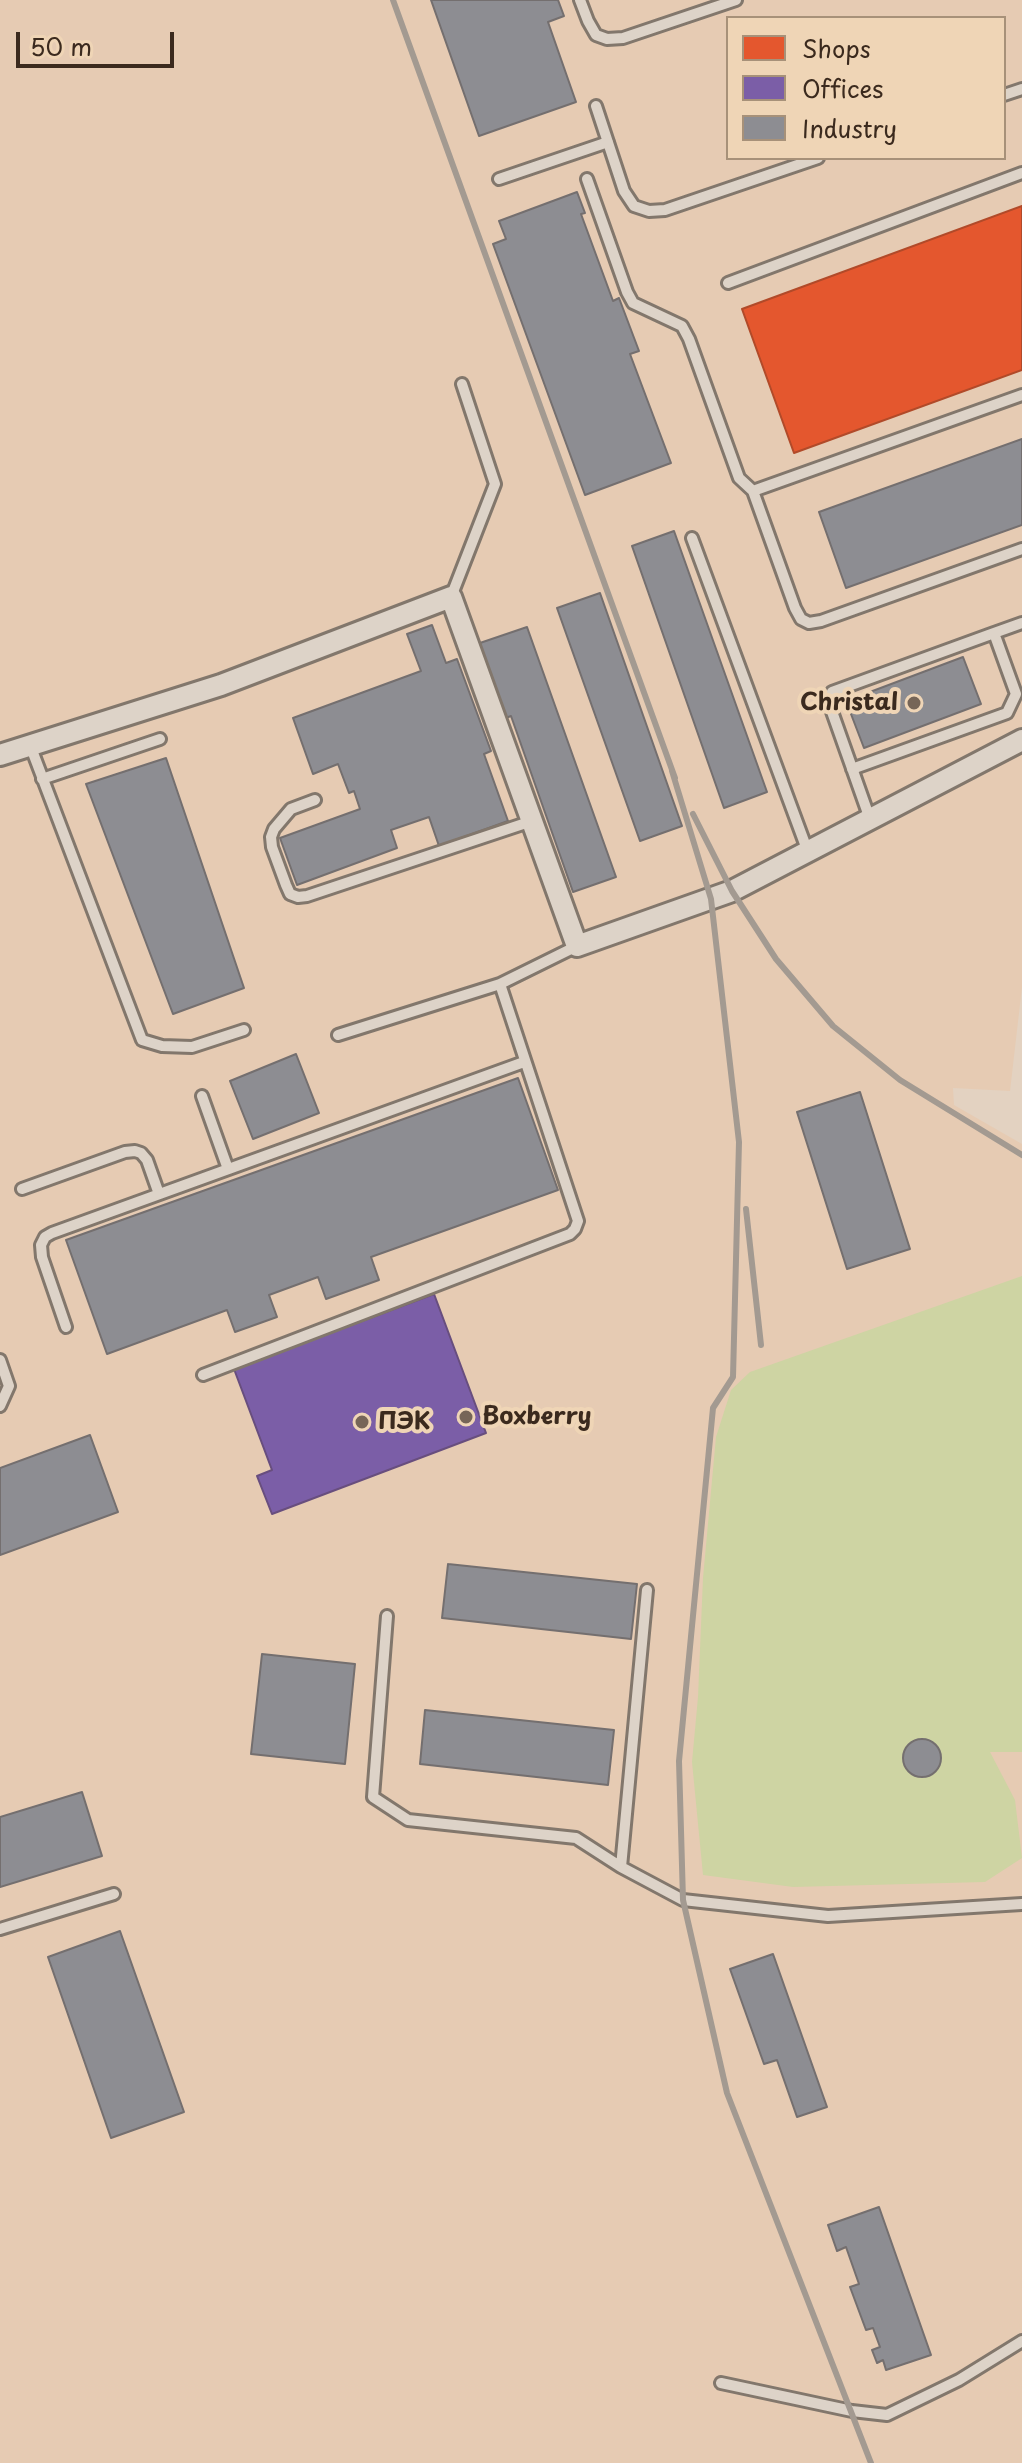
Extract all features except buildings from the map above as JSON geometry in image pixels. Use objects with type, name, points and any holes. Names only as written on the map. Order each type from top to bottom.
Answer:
[{"type":"street","points":[[0,755],[221,685],[451,597],[577,946],[732,891],[1022,740]]},
{"type":"lane","points":[[580,0],[596,35],[607,39],[623,38],[736,0]]},
{"type":"lane","points":[[596,106],[624,191],[634,206],[649,211],[665,210],[812,160]]},
{"type":"lane","points":[[499,179],[608,142]]},
{"type":"lane","points":[[728,283],[1022,173]]},
{"type":"lane","points":[[587,179],[633,303],[682,326],[689,339],[739,478],[753,491],[801,619],[809,623],[821,621],[1022,549]]},
{"type":"lane","points":[[451,597],[495,484],[462,384]]},
{"type":"lane","points":[[753,491],[1022,395]]},
{"type":"lane","points":[[692,538],[808,852]]},
{"type":"lane","points":[[870,819],[830,706],[832,692],[1022,623]]},
{"type":"lane","points":[[852,769],[1007,713],[1019,694],[994,633]]},
{"type":"lane","points":[[42,779],[160,739]]},
{"type":"lane","points":[[30,745],[142,1040],[162,1046],[192,1047],[244,1030]]},
{"type":"lane","points":[[315,800],[291,809],[271,837],[290,894],[298,897],[532,821]]},
{"type":"lane","points":[[338,1035],[500,984],[577,946]]},
{"type":"lane","points":[[203,1375],[570,1234],[575,1229],[578,1221],[500,984]]},
{"type":"lane","points":[[66,1327],[42,1257],[41,1245],[45,1237],[524,1062]]},
{"type":"lane","points":[[202,1096],[228,1169]]},
{"type":"lane","points":[[22,1189],[135,1151],[147,1160],[159,1194]]},
{"type":"lane","points":[[0,1360],[9,1386],[0,1406]]},
{"type":"lane","points":[[621,1867],[647,1590]]},
{"type":"lane","points":[[387,1616],[373,1797],[408,1820],[576,1838],[621,1867],[683,1900],[828,1916],[1022,1904]]},
{"type":"lane","points":[[0,1929],[114,1894]]},
{"type":"lane","points":[[721,2383],[852,2411],[887,2415],[959,2380],[1022,2341]]},
{"type":"shaded area","points":[[0,0],[1022,0],[1022,987],[1010,1091],[953,1088],[954,1105],[1022,1144],[1022,2463],[0,2463]]},
{"type":"green space","points":[[1022,1276],[1022,1752],[990,1752],[1015,1800],[1022,1858],[985,1882],[793,1887],[703,1875],[692,1762],[703,1578],[716,1437],[731,1390],[750,1372]]},
{"type":"railway","points":[[393,0],[675,778]]},
{"type":"railway","points":[[672,771],[711,899],[739,1142],[733,1377],[713,1408],[679,1761],[683,1900],[727,2093],[871,2463]]},
{"type":"railway","points":[[693,814],[732,891],[776,959],[833,1026],[900,1080],[1022,1155]]},
{"type":"railway","points":[[746,1209],[761,1345]]},
{"type":"place","name":"Christal","points":[[914,703]]},
{"type":"place","name":"Boxberry","points":[[466,1417]]},
{"type":"place","name":"ПЭК","points":[[362,1422]]}]
